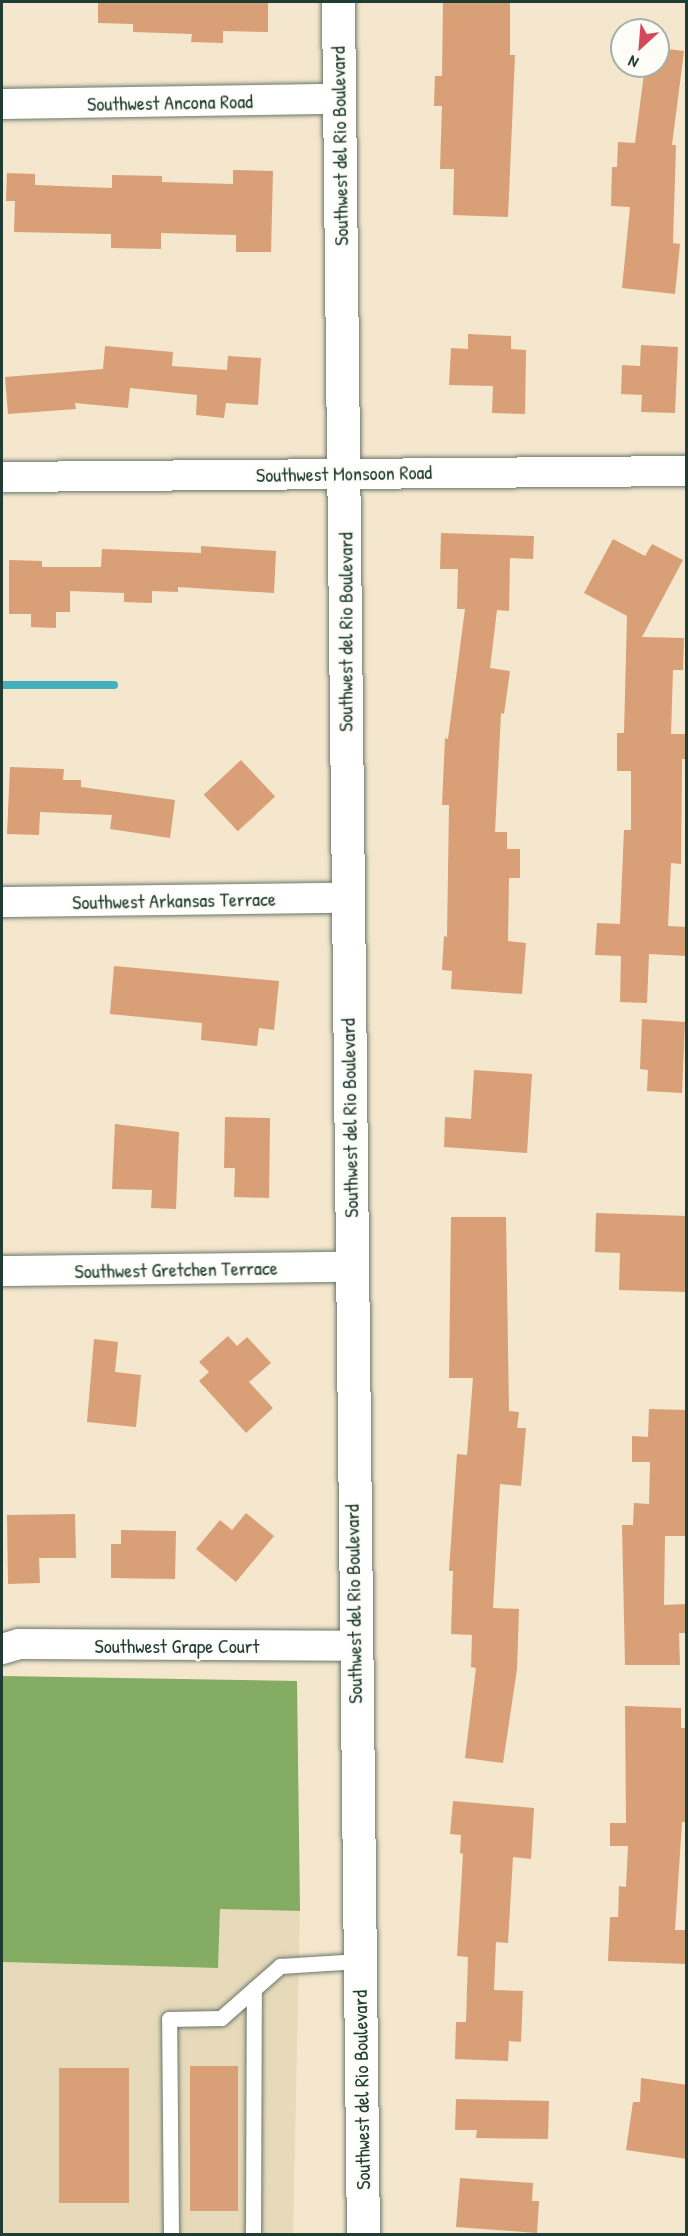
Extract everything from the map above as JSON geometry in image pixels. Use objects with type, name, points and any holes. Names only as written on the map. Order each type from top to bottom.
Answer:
[{"type":"street","name":"Southwest del Rio Boulevard","points":[[338,2],[345,472],[346,898],[353,1646],[363,2235]]},
{"type":"street","name":"Southwest Ancona Road","points":[[2,104],[338,99]]},
{"type":"street","name":"Southwest Monsoon Road","points":[[2,477],[345,472],[687,471]]},
{"type":"street","name":"Southwest Arkansas Terrace","points":[[2,902],[346,898]]},
{"type":"street","name":"Southwest Gretchen Terrace","points":[[2,1271],[351,1267]]},
{"type":"street","name":"Southwest Grape Court","points":[[2,1649],[20,1644],[353,1646]]},
{"type":"lane","points":[[171,2235],[169,2019],[221,2018],[280,1966],[358,1961]]},
{"type":"lane","points":[[253,2235],[254,1989]]},
{"type":"shaded area","points":[[220,1909],[300,1911],[293,2234],[2,2234],[2,1962],[218,1968]]},
{"type":"green space","points":[[2,1676],[297,1681],[300,1911],[220,1909],[218,1968],[2,1962]]},
{"type":"building","points":[[98,2],[268,2],[268,32],[223,31],[223,43],[191,42],[192,34],[133,32],[133,24],[98,23]]},
{"type":"building","points":[[443,2],[510,2],[510,55],[515,55],[508,217],[453,215],[454,169],[440,169],[442,106],[434,106],[435,76],[442,76]]},
{"type":"building","points":[[670,49],[684,51],[672,145],[676,145],[673,243],[680,244],[675,294],[622,288],[630,207],[611,206],[612,167],[617,167],[618,142],[635,143],[643,78],[670,78]]},
{"type":"building","points":[[233,170],[273,171],[271,252],[236,252],[236,235],[161,233],[161,249],[111,248],[111,234],[14,232],[15,201],[6,201],[7,173],[35,174],[35,185],[112,188],[112,175],[162,176],[162,182],[233,184]]},
{"type":"building","points":[[468,334],[511,336],[511,349],[526,350],[525,414],[492,413],[493,386],[449,385],[451,348],[468,349]]},
{"type":"building","points":[[641,345],[678,347],[675,413],[641,412],[642,395],[621,394],[622,365],[640,366]]},
{"type":"building","points":[[105,346],[173,352],[172,366],[227,370],[228,356],[261,358],[258,405],[226,403],[224,418],[196,415],[197,395],[130,388],[128,408],[75,403],[76,409],[8,414],[5,377],[103,369]]},
{"type":"building","points":[[441,533],[534,536],[533,559],[510,558],[509,611],[497,610],[490,668],[510,671],[504,714],[501,713],[495,832],[507,832],[507,849],[520,849],[520,878],[509,878],[508,941],[526,943],[522,994],[451,989],[452,971],[442,970],[444,936],[447,937],[449,805],[442,805],[445,738],[448,739],[465,609],[457,609],[458,569],[440,569]]},
{"type":"building","points":[[613,539],[645,556],[652,544],[683,560],[642,637],[684,638],[683,670],[673,670],[671,734],[685,734],[685,759],[682,759],[681,864],[671,863],[668,926],[687,927],[687,956],[649,954],[647,1003],[620,1002],[621,956],[595,955],[597,923],[620,924],[624,830],[631,830],[631,771],[617,771],[617,733],[624,733],[627,616],[584,593]]},
{"type":"building","points":[[201,546],[276,551],[274,593],[178,587],[178,592],[152,591],[152,603],[124,602],[124,593],[70,591],[70,612],[56,612],[56,628],[31,627],[31,614],[9,614],[9,560],[42,561],[42,567],[101,567],[102,549],[201,553]]},
{"type":"building","points":[[241,760],[275,797],[238,831],[204,795]]},
{"type":"building","points":[[10,767],[64,769],[63,780],[81,780],[81,787],[175,800],[170,838],[110,829],[112,815],[40,812],[39,835],[7,834]]},
{"type":"building","points":[[114,966],[279,981],[274,1030],[259,1028],[257,1046],[201,1040],[202,1023],[110,1014]]},
{"type":"building","points":[[642,1019],[685,1022],[682,1093],[647,1091],[648,1070],[640,1069]]},
{"type":"building","points":[[474,1070],[532,1074],[527,1153],[444,1147],[445,1117],[471,1119]]},
{"type":"building","points":[[225,1117],[270,1118],[269,1198],[234,1197],[235,1168],[224,1168]]},
{"type":"building","points":[[115,1124],[179,1132],[176,1209],[151,1208],[152,1190],[112,1189]]},
{"type":"building","points":[[596,1213],[687,1216],[687,1292],[619,1290],[620,1253],[595,1252]]},
{"type":"building","points":[[451,1217],[506,1217],[509,1411],[519,1412],[517,1428],[526,1428],[521,1486],[500,1484],[493,1608],[519,1609],[517,1669],[503,1763],[465,1758],[476,1668],[471,1667],[472,1635],[451,1634],[453,1571],[449,1571],[457,1454],[467,1455],[473,1378],[449,1378]]},
{"type":"building","points":[[228,1336],[237,1346],[247,1337],[271,1363],[249,1382],[273,1408],[246,1433],[199,1381],[209,1372],[199,1362]]},
{"type":"building","points":[[94,1339],[118,1342],[115,1372],[141,1375],[136,1427],[87,1422]]},
{"type":"building","points":[[649,1409],[687,1410],[687,1536],[665,1536],[664,1605],[687,1604],[687,1633],[679,1633],[680,1665],[625,1665],[622,1525],[633,1525],[634,1503],[649,1504],[650,1462],[632,1462],[632,1436],[648,1437]]},
{"type":"building","points":[[246,1513],[274,1536],[236,1582],[196,1549],[220,1520],[232,1530]]},
{"type":"building","points":[[75,1514],[76,1558],[39,1558],[40,1583],[8,1584],[7,1515]]},
{"type":"building","points":[[121,1530],[176,1531],[175,1579],[111,1578],[111,1544],[121,1544]]},
{"type":"building","points":[[625,1706],[681,1708],[681,1728],[687,1728],[687,1822],[682,1822],[675,1930],[687,1930],[687,1964],[608,1961],[610,1917],[618,1917],[619,1886],[626,1887],[628,1846],[610,1846],[610,1823],[626,1823]]},
{"type":"building","points":[[453,1801],[534,1808],[531,1859],[513,1857],[508,1943],[496,1942],[494,1990],[523,1991],[521,2042],[509,2041],[508,2061],[455,2059],[456,2022],[466,2022],[468,1957],[457,1956],[463,1854],[460,1853],[461,1835],[450,1834]]},
{"type":"building","points":[[190,2066],[238,2066],[238,2211],[190,2211]]},
{"type":"building","points":[[59,2068],[129,2068],[129,2203],[59,2203]]},
{"type":"building","points":[[641,2078],[687,2085],[687,2159],[626,2150],[633,2102],[640,2102]]},
{"type":"building","points":[[456,2099],[549,2101],[548,2139],[476,2138],[477,2130],[455,2130]]},
{"type":"building","points":[[460,2178],[533,2183],[532,2201],[539,2201],[537,2233],[456,2227]]},
{"type":"waterway","points":[[2,685],[114,685]]}]
